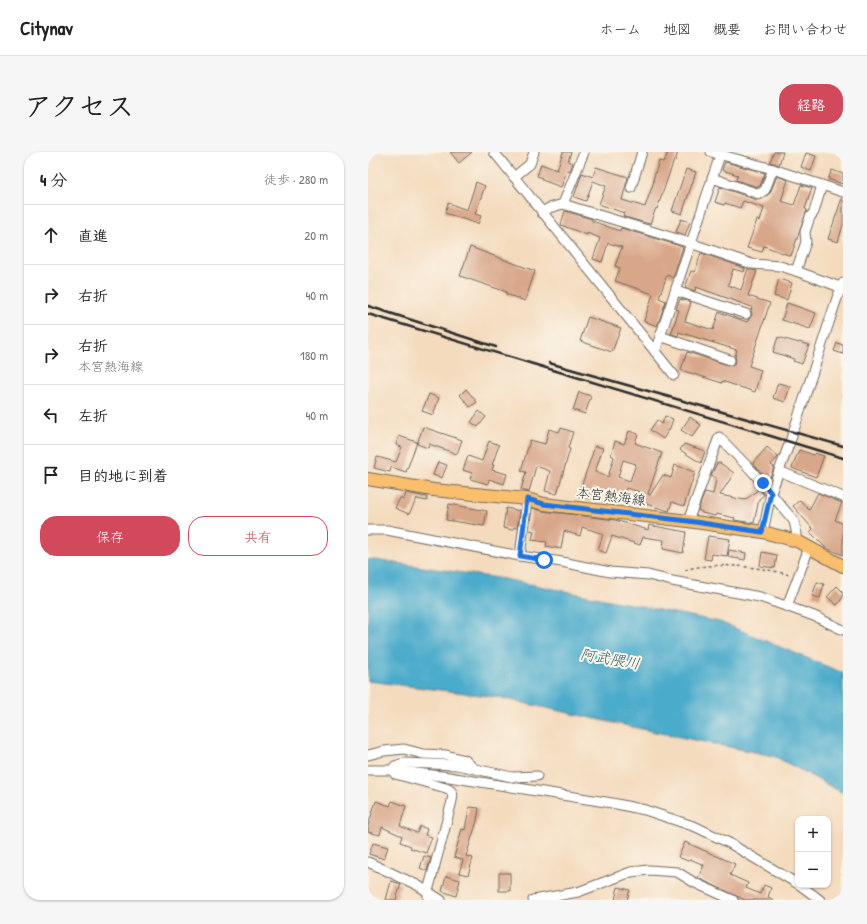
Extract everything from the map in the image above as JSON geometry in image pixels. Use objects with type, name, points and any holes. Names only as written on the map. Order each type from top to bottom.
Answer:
[{"type":"main road","name":"本宮熱海線","points":[[368,479],[433,490],[527,499],[544,504],[688,521],[762,532],[796,541],[843,566]]},
{"type":"street","points":[[494,152],[674,375]]},
{"type":"street","points":[[514,178],[530,164],[534,152]]},
{"type":"street","points":[[563,204],[584,152]]},
{"type":"street","points":[[631,188],[642,152]]},
{"type":"street","points":[[655,352],[712,178],[718,153],[843,192]]},
{"type":"street","points":[[712,178],[759,194],[765,190],[773,169]]},
{"type":"street","points":[[796,271],[806,242],[805,232],[810,217],[814,212],[822,185]]},
{"type":"street","points":[[542,212],[548,208],[563,204],[690,243],[752,264],[780,266],[842,287],[836,298],[790,442],[771,493],[762,532]]},
{"type":"street","points":[[676,291],[746,314]]},
{"type":"street","points":[[660,336],[730,360]]},
{"type":"street","points":[[688,521],[719,436],[752,471],[794,521],[797,535],[796,541]]},
{"type":"street","points":[[779,471],[843,497]]},
{"type":"street","points":[[520,556],[527,499]]},
{"type":"street","points":[[368,530],[387,530],[520,556],[562,562],[610,572],[648,575],[760,597],[814,616],[843,630]]},
{"type":"street","points":[[787,606],[809,548]]},
{"type":"street","points":[[368,755],[384,750],[404,749],[422,754],[446,755],[465,760],[473,768]]},
{"type":"street","points":[[392,770],[395,766],[404,763],[457,765],[512,777],[537,776]]},
{"type":"street","points":[[368,770],[392,770],[449,777],[612,802],[645,810],[696,827],[729,843],[795,882]]},
{"type":"street","points":[[392,770],[395,774],[446,788],[451,790],[453,794],[428,895]]},
{"type":"street","points":[[368,862],[428,895],[441,900]]},
{"type":"street","points":[[534,900],[578,892],[631,872],[649,870],[677,872],[695,883],[733,900]]},
{"type":"street","points":[[804,888],[820,900]]},
{"type":"path","points":[[685,570],[703,565],[728,566],[783,573],[798,577]]},
{"type":"water","name":"阿武隈川","points":[[368,559],[504,579],[720,622],[843,673],[843,793],[774,756],[496,697],[368,681]]},
{"type":"building","points":[[450,152],[472,152],[459,163]]},
{"type":"building","points":[[563,152],[571,152],[568,161],[573,163],[570,171],[567,170],[561,187],[542,180],[542,178],[537,176],[541,164],[557,170]]},
{"type":"building","points":[[668,152],[678,152],[650,224],[625,217],[623,216],[624,213],[599,204],[606,186],[593,181],[586,201],[574,197],[582,173],[593,177],[596,167],[628,177],[622,200],[645,207],[659,161],[664,162]]},
{"type":"building","points":[[774,152],[783,152],[779,165],[770,162]]},
{"type":"building","points":[[806,153],[816,156],[811,171],[801,167]]},
{"type":"building","points":[[725,162],[765,173],[760,186],[758,187],[736,180],[738,175],[722,170]]},
{"type":"building","points":[[686,169],[696,172],[682,214],[672,211]]},
{"type":"building","points":[[832,170],[843,174],[843,184],[828,179]]},
{"type":"building","points":[[777,176],[788,180],[781,201],[794,205],[801,185],[812,188],[805,209],[807,210],[791,256],[764,246],[762,252],[747,248],[757,220],[760,221],[764,208],[743,201],[740,208],[725,203],[724,205],[715,202],[720,187],[757,200],[762,199],[770,193]]},
{"type":"building","points":[[476,182],[485,186],[475,214],[481,216],[478,224],[445,213],[448,203],[467,210]]},
{"type":"building","points":[[842,198],[843,225],[838,242],[828,239]]},
{"type":"building","points":[[565,211],[592,219],[592,221],[620,231],[621,228],[683,247],[673,278],[667,275],[659,298],[666,301],[657,326],[644,321],[653,294],[615,281],[620,268],[615,266],[622,247],[608,243],[602,262],[593,259],[600,238],[587,233],[587,235],[561,225]]},
{"type":"building","points":[[681,219],[690,222],[685,235],[676,232]]},
{"type":"building","points":[[470,247],[535,271],[525,301],[506,294],[507,292],[460,276]]},
{"type":"building","points":[[701,253],[745,268],[744,272],[733,269],[728,285],[741,290],[748,269],[757,271],[748,296],[770,303],[749,366],[761,370],[755,392],[681,370],[687,352],[731,366],[736,362],[735,356],[737,350],[679,332],[678,336],[671,334],[679,310],[676,309],[680,299],[691,302],[685,321],[713,330],[719,312],[747,322],[752,315],[752,307],[696,287],[695,291],[685,288],[691,271],[695,272]]},
{"type":"building","points":[[779,279],[792,283],[787,300],[774,296]]},
{"type":"building","points":[[787,303],[816,313],[810,329],[782,320]]},
{"type":"building","points":[[588,317],[621,328],[612,352],[580,341]]},
{"type":"building","points":[[778,337],[809,345],[802,364],[793,361],[794,359],[773,352]]},
{"type":"building","points":[[837,343],[843,345],[843,354],[834,351]]},
{"type":"building","points":[[778,383],[790,386],[785,402],[773,398]]},
{"type":"building","points":[[466,389],[477,402],[470,407],[460,395]]},
{"type":"building","points":[[579,392],[591,396],[585,414],[573,410]]},
{"type":"building","points":[[429,394],[439,398],[433,415],[422,411]]},
{"type":"building","points":[[479,411],[486,417],[478,427],[471,422]]},
{"type":"building","points":[[665,416],[673,419],[670,428],[663,439],[650,430],[657,420],[662,424]]},
{"type":"building","points":[[690,417],[701,425],[692,437],[681,430]]},
{"type":"building","points":[[423,427],[462,440],[457,454],[429,444],[428,448],[417,444]]},
{"type":"building","points":[[561,428],[573,432],[568,448],[570,449],[557,494],[545,491],[550,471],[536,466],[529,492],[521,490],[526,472],[521,471],[530,440],[545,444],[549,429],[559,432]]},
{"type":"building","points":[[629,431],[638,434],[635,443],[662,453],[648,494],[650,495],[663,475],[671,478],[675,465],[695,472],[684,506],[672,502],[669,511],[636,502],[640,492],[626,488],[622,499],[593,488],[590,499],[578,496],[595,446],[603,448],[595,472],[608,477],[614,457],[611,455],[615,441],[624,444]],"holes":[[[623,460],[636,464],[630,481],[618,477]]]},
{"type":"building","points":[[399,436],[417,442],[406,472],[391,467],[390,472],[374,468],[377,457],[396,462],[402,447],[396,445]]},
{"type":"building","points":[[489,441],[499,445],[492,465],[494,465],[492,470],[507,474],[504,484],[489,479],[488,484],[470,479],[472,473],[463,470],[468,456],[482,461]]},
{"type":"building","points":[[684,444],[705,451],[701,463],[680,450]]},
{"type":"building","points":[[767,447],[778,457],[771,465],[774,467],[770,478],[760,472],[753,463]]},
{"type":"building","points":[[799,450],[814,455],[815,453],[824,456],[816,477],[792,468]]},
{"type":"building","points":[[438,462],[447,465],[442,478],[433,475]]},
{"type":"building","points":[[717,463],[720,463],[734,473],[720,495],[745,500],[759,489],[764,495],[759,499],[754,523],[734,520],[735,518],[716,514],[715,516],[702,513],[698,510],[705,492],[713,494],[716,478],[711,475]]},
{"type":"building","points":[[406,493],[427,497],[427,501],[417,498],[409,514],[395,508],[400,498],[404,500]]},
{"type":"building","points":[[818,493],[842,503],[835,520],[843,524],[843,555],[826,548],[810,532],[813,529],[793,506],[800,500],[809,510]]},
{"type":"building","points":[[449,504],[487,511],[484,526],[446,520]]},
{"type":"building","points":[[506,508],[520,511],[517,528],[514,527],[513,530],[503,528]]},
{"type":"building","points":[[532,508],[543,511],[615,520],[648,530],[649,525],[686,532],[683,553],[663,549],[664,540],[643,537],[640,545],[612,536],[606,553],[598,550],[603,534],[582,527],[580,536],[564,531],[561,549],[546,546],[547,542],[532,540],[534,531],[529,530]]},
{"type":"building","points":[[708,536],[730,539],[727,556],[712,554],[711,560],[704,559]]},
{"type":"building","points":[[729,550],[746,553],[745,560],[728,557]]},
{"type":"building","points":[[762,552],[777,555],[775,568],[760,566]]},
{"type":"building","points":[[817,582],[824,584],[820,598],[812,596]]},
{"type":"building","points":[[837,586],[843,592],[843,597],[837,605],[827,597]]},
{"type":"building","points":[[376,801],[390,806],[392,801],[406,806],[400,826],[417,833],[420,826],[427,829],[425,835],[432,837],[426,853],[410,848],[411,846],[400,842],[402,836],[382,827],[380,835],[368,832],[368,826]]},
{"type":"building","points":[[469,807],[479,808],[477,821],[466,856],[473,858],[468,875],[459,873],[463,860],[454,857],[462,829],[465,830]]},
{"type":"building","points":[[685,842],[735,864],[730,875],[748,883],[746,888],[760,894],[764,885],[771,888],[768,897],[774,900],[745,900],[698,878],[704,865],[690,859],[688,861],[678,857]]},
{"type":"building","points":[[373,843],[388,847],[384,859],[369,854]]},
{"type":"building","points":[[424,856],[431,858],[427,871],[420,868]]},
{"type":"building","points":[[499,873],[510,873],[510,891],[499,891]]},
{"type":"building","points":[[446,876],[460,880],[456,896],[442,891]]},
{"type":"building","points":[[391,881],[401,884],[396,900],[386,900]]},
{"type":"building","points":[[618,887],[630,890],[627,900],[615,900]]},
{"type":"railway","points":[[368,306],[496,347]]},
{"type":"railway","points":[[368,314],[843,458]]},
{"type":"railway","points":[[549,363],[843,446]]},
{"type":"route","points":[[544,560],[520,556],[527,499],[544,504],[598,509],[762,532],[771,493],[763,483]]}]
